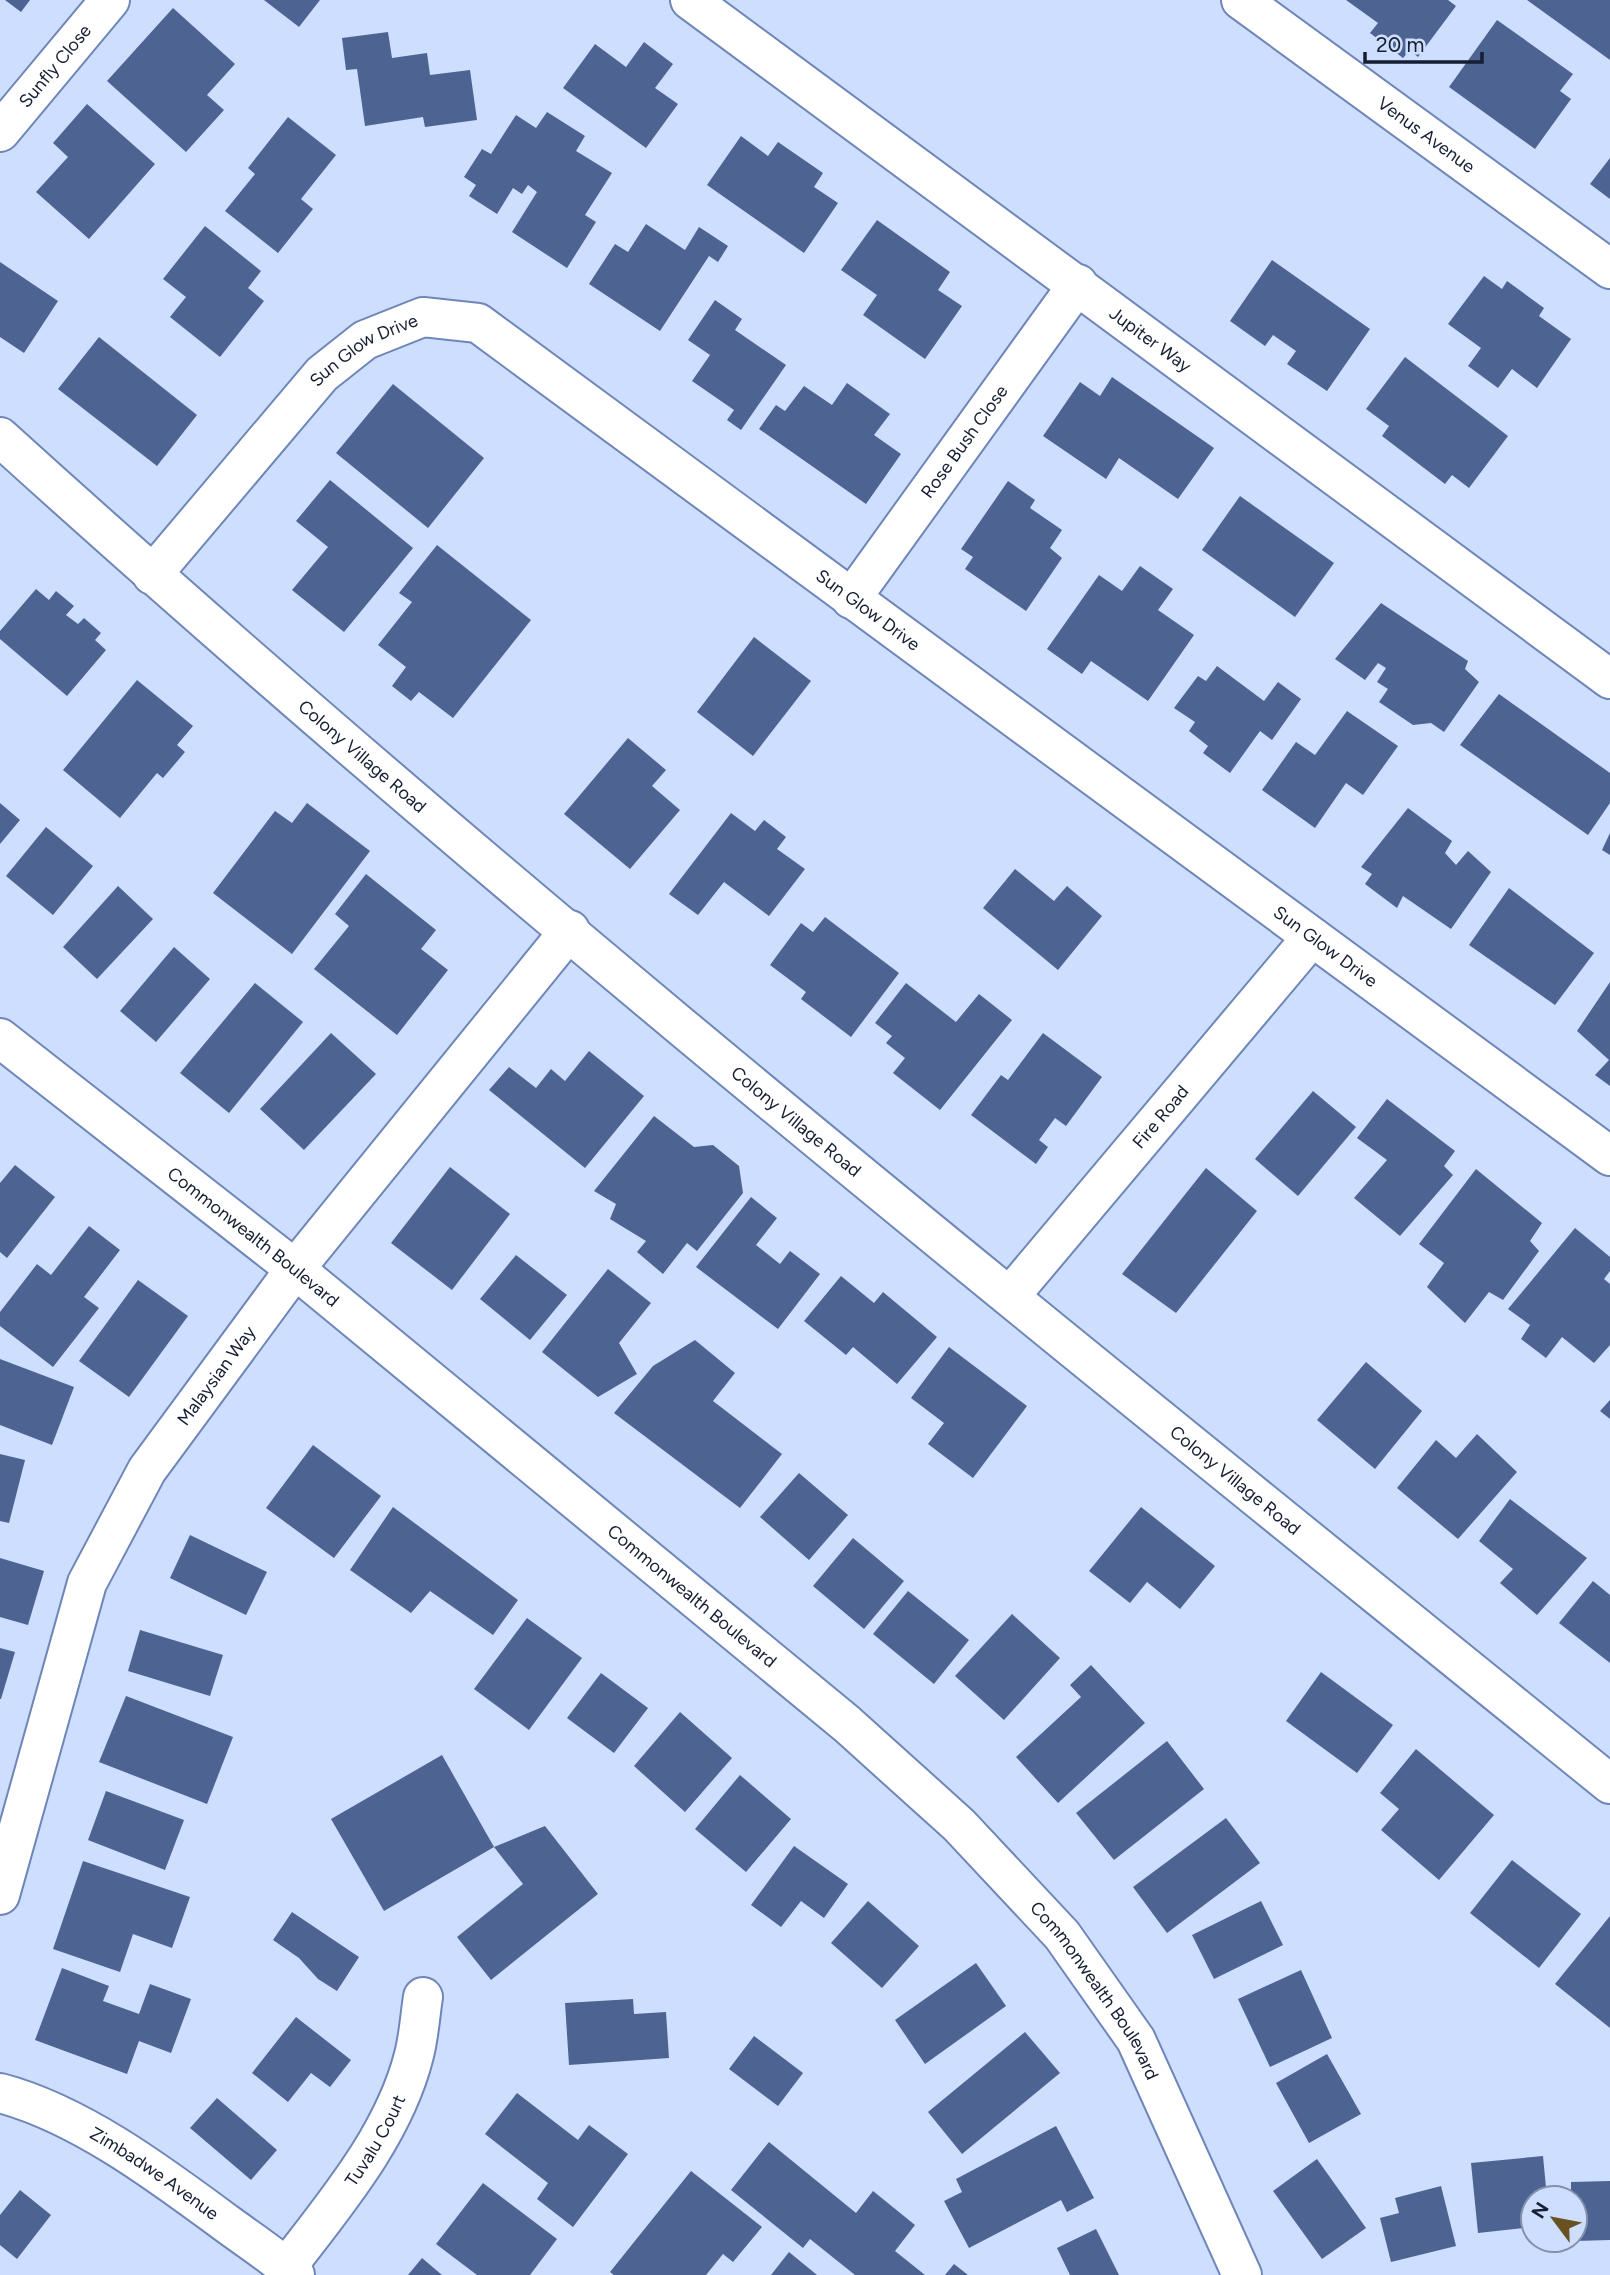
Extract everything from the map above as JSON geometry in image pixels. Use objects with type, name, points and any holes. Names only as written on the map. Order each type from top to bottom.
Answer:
[{"type":"street","name":"Sunfly Close","points":[[0,132],[110,0]]},
{"type":"street","name":"Jupiter Way","points":[[690,0],[1610,679]]},
{"type":"street","name":"Venus Avenue","points":[[1241,0],[1610,269]]},
{"type":"street","name":"Rose Bush Close","points":[[851,599],[1078,284]]},
{"type":"street","name":"Sun Glow Drive","points":[[152,575],[322,374],[365,340],[423,317],[478,323],[1610,1156]]},
{"type":"street","name":"Colony Village Road","points":[[0,437],[152,575],[569,930],[1010,1296],[1610,1784]]},
{"type":"street","name":"Malaysian Way","points":[[0,1895],[87,1583],[147,1470],[295,1269],[569,930]]},
{"type":"street","name":"Fire Road","points":[[1010,1296],[1312,937]]},
{"type":"street","name":"Commonwealth Boulevard","points":[[0,1038],[295,1269],[847,1724],[959,1825],[1053,1925],[1136,2040],[1242,2275]]},
{"type":"street","name":"Tuvalu Court","points":[[291,2271],[365,2159],[395,2106],[414,2056],[423,1997]]},
{"type":"street","name":"Zimbadwe Avenue","points":[[0,2093],[17,2098],[97,2136],[191,2198],[291,2271]]},
{"type":"building","points":[[5,0],[30,0],[21,12]]},
{"type":"building","points":[[264,0],[320,0],[299,27]]},
{"type":"building","points":[[1346,0],[1448,0],[1456,6],[1418,57],[1410,50],[1403,58],[1370,33],[1378,23]]},
{"type":"building","points":[[1527,0],[1610,0],[1610,60]]},
{"type":"building","points":[[173,8],[235,64],[207,95],[224,110],[186,152],[107,81]]},
{"type":"building","points":[[1497,20],[1573,74],[1560,91],[1571,99],[1535,149],[1449,87]]},
{"type":"building","points":[[388,32],[392,58],[427,53],[430,75],[470,70],[477,120],[425,127],[423,117],[365,126],[357,69],[346,70],[342,38]]},
{"type":"building","points":[[644,42],[673,64],[655,88],[678,104],[646,148],[563,88],[595,44],[626,67]]},
{"type":"building","points":[[87,104],[155,164],[89,239],[36,192],[68,157],[53,143]]},
{"type":"building","points":[[547,112],[585,136],[576,151],[612,173],[585,215],[596,222],[567,268],[512,232],[537,192],[528,185],[522,194],[513,188],[497,214],[469,196],[476,185],[464,177],[482,149],[491,154],[516,115],[536,128]]},
{"type":"building","points":[[288,117],[336,155],[301,199],[313,209],[278,253],[225,211],[255,174],[248,168]]},
{"type":"building","points":[[741,136],[768,156],[778,142],[823,173],[814,187],[838,203],[804,253],[707,185]]},
{"type":"building","points":[[1610,158],[1610,199],[1590,184]]},
{"type":"building","points":[[877,220],[950,272],[938,290],[962,306],[925,359],[863,315],[877,295],[841,270]]},
{"type":"building","points":[[646,224],[685,250],[699,227],[728,246],[718,262],[709,256],[660,331],[589,284],[615,244],[628,252]]},
{"type":"building","points":[[205,226],[261,271],[248,288],[264,301],[220,357],[170,317],[186,297],[163,279]]},
{"type":"building","points":[[1272,260],[1370,329],[1327,391],[1287,364],[1296,351],[1273,335],[1265,346],[1230,321]]},
{"type":"building","points":[[0,262],[58,301],[24,353],[0,337]]},
{"type":"building","points":[[1484,276],[1502,289],[1507,281],[1544,308],[1539,316],[1571,339],[1537,388],[1512,369],[1498,388],[1468,366],[1481,348],[1448,324]]},
{"type":"building","points":[[715,300],[742,319],[735,330],[786,365],[741,430],[727,420],[734,410],[692,381],[710,355],[688,340]]},
{"type":"building","points":[[99,337],[197,415],[157,466],[58,389]]},
{"type":"building","points":[[1405,357],[1508,436],[1469,488],[1452,475],[1445,484],[1382,436],[1389,426],[1366,409]]},
{"type":"building","points":[[1112,377],[1214,448],[1178,499],[1119,458],[1106,479],[1043,436],[1080,382],[1100,396]]},
{"type":"building","points":[[847,383],[890,414],[874,435],[901,454],[866,504],[759,429],[776,405],[785,411],[804,386],[832,405]]},
{"type":"building","points":[[393,384],[484,458],[428,528],[336,453]]},
{"type":"building","points":[[330,480],[413,548],[344,632],[292,590],[328,547],[296,521]]},
{"type":"building","points":[[1008,481],[1035,500],[1030,508],[1062,530],[1050,548],[1062,558],[1026,611],[965,569],[973,557],[961,549]]},
{"type":"building","points":[[1240,496],[1334,563],[1295,617],[1202,550]]},
{"type":"building","points":[[437,545],[531,620],[453,718],[419,692],[411,701],[392,686],[406,667],[378,645],[412,602],[399,593]]},
{"type":"building","points":[[1140,566],[1173,589],[1158,610],[1194,635],[1148,701],[1091,661],[1082,674],[1047,649],[1099,575],[1122,591]]},
{"type":"building","points":[[36,589],[49,600],[56,591],[74,606],[66,615],[78,624],[84,618],[101,633],[95,640],[106,650],[67,696],[0,639],[0,631]]},
{"type":"building","points":[[1381,603],[1468,661],[1465,669],[1479,682],[1444,732],[1431,723],[1413,725],[1379,702],[1388,689],[1377,682],[1386,668],[1378,663],[1365,680],[1335,659]]},
{"type":"building","points":[[754,637],[811,681],[753,756],[697,712]]},
{"type":"building","points":[[1217,666],[1264,701],[1278,682],[1301,699],[1272,740],[1260,731],[1230,773],[1203,753],[1208,746],[1189,731],[1195,722],[1174,708],[1198,676],[1206,681]]},
{"type":"building","points":[[137,680],[193,726],[177,745],[185,752],[163,778],[157,773],[120,818],[63,770]]},
{"type":"building","points":[[1499,694],[1610,773],[1610,803],[1588,835],[1460,745]]},
{"type":"building","points":[[1347,711],[1398,746],[1363,795],[1346,783],[1315,828],[1262,790],[1296,742],[1315,755]]},
{"type":"building","points":[[628,738],[666,770],[652,786],[680,810],[630,869],[564,814]]},
{"type":"building","points":[[0,803],[20,820],[0,844]]},
{"type":"building","points":[[307,803],[370,851],[292,954],[213,893],[275,811],[292,823]]},
{"type":"building","points":[[1408,808],[1452,841],[1445,853],[1456,865],[1468,851],[1491,872],[1451,929],[1403,896],[1397,908],[1365,884],[1372,874],[1361,867]]},
{"type":"building","points":[[731,813],[755,831],[764,820],[786,837],[777,849],[805,869],[769,916],[724,882],[698,915],[669,894]]},
{"type":"building","points":[[46,827],[93,866],[53,915],[6,876]]},
{"type":"building","points":[[1610,833],[1610,855],[1602,850]]},
{"type":"building","points":[[1015,869],[1054,901],[1067,886],[1102,916],[1058,970],[983,908]]},
{"type":"building","points":[[366,874],[436,930],[421,949],[448,970],[397,1035],[314,969],[349,926],[335,914]]},
{"type":"building","points":[[118,886],[153,919],[97,979],[63,947]]},
{"type":"building","points":[[1509,888],[1594,953],[1555,1005],[1469,945]]},
{"type":"building","points":[[825,917],[899,973],[851,1037],[801,999],[806,992],[770,965],[801,923],[813,932]]},
{"type":"building","points":[[174,947],[210,979],[156,1042],[120,1011]]},
{"type":"building","points":[[1610,982],[1610,1086],[1595,1075],[1609,1060],[1577,1031]]},
{"type":"building","points":[[255,983],[303,1022],[229,1113],[180,1073]]},
{"type":"building","points":[[906,983],[956,1022],[979,994],[1012,1020],[940,1110],[893,1073],[905,1058],[886,1043],[892,1036],[875,1023]]},
{"type":"building","points":[[331,1033],[376,1074],[304,1150],[260,1109]]},
{"type":"building","points":[[1043,1033],[1102,1077],[1066,1126],[1055,1118],[1039,1140],[1048,1147],[1036,1164],[971,1115],[1001,1075],[1008,1080]]},
{"type":"building","points":[[589,1051],[644,1096],[585,1168],[489,1090],[509,1067],[536,1088],[551,1069],[565,1081]]},
{"type":"building","points":[[1313,1091],[1356,1127],[1298,1196],[1255,1159]]},
{"type":"building","points":[[1387,1099],[1455,1151],[1444,1166],[1453,1175],[1400,1236],[1354,1198],[1387,1160],[1357,1138]]},
{"type":"building","points":[[654,1116],[694,1147],[713,1145],[739,1166],[743,1193],[697,1251],[687,1243],[663,1274],[637,1252],[646,1241],[610,1219],[616,1204],[594,1191]]},
{"type":"building","points":[[15,1165],[55,1197],[7,1258],[0,1252],[0,1183]]},
{"type":"building","points":[[450,1167],[510,1214],[452,1290],[391,1243]]},
{"type":"building","points":[[1206,1168],[1257,1211],[1176,1313],[1122,1274]]},
{"type":"building","points":[[1476,1169],[1542,1223],[1530,1241],[1539,1251],[1503,1300],[1489,1292],[1465,1323],[1427,1287],[1444,1263],[1419,1244]]},
{"type":"building","points":[[751,1197],[777,1218],[756,1245],[780,1264],[790,1251],[820,1274],[778,1329],[696,1267]]},
{"type":"building","points":[[89,1226],[120,1250],[84,1297],[99,1308],[53,1367],[0,1326],[0,1312],[37,1264],[51,1275]]},
{"type":"building","points":[[1575,1228],[1610,1257],[1610,1271],[1604,1279],[1610,1284],[1610,1345],[1594,1363],[1562,1337],[1546,1358],[1521,1339],[1530,1325],[1508,1309]]},
{"type":"building","points":[[516,1255],[567,1295],[530,1340],[480,1299]]},
{"type":"building","points":[[608,1269],[651,1303],[619,1343],[637,1374],[598,1397],[542,1352]]},
{"type":"building","points":[[841,1276],[874,1303],[883,1292],[937,1337],[897,1384],[853,1347],[846,1355],[804,1321]]},
{"type":"building","points":[[138,1280],[188,1316],[129,1397],[79,1361]]},
{"type":"building","points":[[695,1340],[735,1373],[713,1401],[782,1454],[740,1508],[614,1413],[653,1366]]},
{"type":"building","points":[[949,1347],[1027,1406],[973,1478],[928,1444],[944,1423],[911,1398]]},
{"type":"building","points":[[0,1359],[74,1387],[52,1445],[0,1425]]},
{"type":"building","points":[[1366,1362],[1422,1411],[1375,1469],[1317,1420]]},
{"type":"building","points":[[1610,1400],[1610,1419],[1600,1411]]},
{"type":"building","points":[[1477,1434],[1517,1472],[1458,1539],[1397,1488],[1436,1440],[1456,1458]]},
{"type":"building","points":[[313,1445],[381,1496],[334,1558],[266,1508]]},
{"type":"building","points":[[0,1454],[25,1460],[9,1523],[0,1521]]},
{"type":"building","points":[[799,1473],[848,1515],[809,1560],[760,1517]]},
{"type":"building","points":[[1510,1499],[1587,1558],[1537,1615],[1500,1583],[1513,1569],[1479,1541]]},
{"type":"building","points":[[393,1507],[518,1600],[493,1635],[430,1591],[411,1613],[350,1570]]},
{"type":"building","points":[[1141,1507],[1215,1566],[1180,1609],[1147,1582],[1130,1603],[1089,1571]]},
{"type":"building","points":[[190,1535],[267,1572],[246,1615],[170,1578]]},
{"type":"building","points":[[853,1538],[904,1581],[864,1629],[813,1586]]},
{"type":"building","points":[[0,1558],[44,1571],[28,1625],[0,1617]]},
{"type":"building","points":[[1593,1581],[1610,1595],[1610,1663],[1559,1623]]},
{"type":"building","points":[[908,1591],[969,1640],[934,1684],[873,1634]]},
{"type":"building","points":[[1012,1614],[1060,1658],[1004,1720],[955,1676]]},
{"type":"building","points":[[527,1618],[582,1658],[529,1730],[474,1689]]},
{"type":"building","points":[[140,1630],[223,1655],[210,1696],[128,1671]]},
{"type":"building","points":[[0,1648],[15,1652],[1,1699],[0,1699]]},
{"type":"building","points":[[1091,1665],[1145,1723],[1058,1803],[1016,1757],[1081,1697],[1070,1685]]},
{"type":"building","points":[[1321,1672],[1393,1725],[1357,1773],[1286,1721]]},
{"type":"building","points":[[601,1673],[648,1708],[614,1753],[567,1718]]},
{"type":"building","points":[[126,1696],[233,1737],[207,1804],[99,1762]]},
{"type":"building","points":[[680,1712],[732,1758],[685,1812],[634,1766]]},
{"type":"building","points":[[1167,1741],[1204,1789],[1114,1860],[1076,1813]]},
{"type":"building","points":[[1416,1749],[1494,1815],[1439,1880],[1381,1830],[1399,1809],[1380,1793]]},
{"type":"building","points":[[442,1755],[494,1847],[384,1911],[331,1819]]},
{"type":"building","points":[[740,1775],[791,1819],[746,1872],[695,1829]]},
{"type":"building","points":[[106,1791],[184,1820],[165,1870],[88,1840]]},
{"type":"building","points":[[1226,1818],[1260,1863],[1167,1933],[1133,1887]]},
{"type":"building","points":[[545,1826],[598,1894],[491,1980],[457,1937],[523,1884],[494,1847]]},
{"type":"building","points":[[794,1846],[848,1884],[824,1918],[801,1901],[781,1927],[751,1905]]},
{"type":"building","points":[[1512,1860],[1581,1914],[1539,1968],[1470,1913]]},
{"type":"building","points":[[83,1861],[190,1897],[172,1948],[133,1934],[120,1972],[53,1949]]},
{"type":"building","points":[[868,1901],[919,1946],[882,1988],[831,1943]]},
{"type":"building","points":[[1261,1901],[1283,1945],[1214,1979],[1192,1935]]},
{"type":"building","points":[[292,1912],[359,1957],[337,1991],[318,1979],[299,1958],[273,1940]]},
{"type":"building","points":[[1610,1916],[1610,2028],[1555,1984]]},
{"type":"building","points":[[976,1963],[1006,2006],[925,2064],[895,2020]]},
{"type":"building","points":[[62,1968],[109,1986],[103,2001],[139,2014],[150,1984],[191,1999],[171,2053],[139,2041],[127,2074],[35,2040]]},
{"type":"building","points":[[1301,1970],[1332,2038],[1270,2067],[1238,1999]]},
{"type":"building","points":[[633,1999],[634,2014],[666,2012],[669,2058],[569,2065],[565,2003]]},
{"type":"building","points":[[296,2017],[351,2060],[330,2087],[311,2073],[288,2102],[252,2073]]},
{"type":"building","points":[[1025,2032],[1060,2073],[962,2154],[928,2112]]},
{"type":"building","points":[[754,2036],[803,2073],[778,2106],[729,2069]]},
{"type":"building","points":[[1327,2054],[1361,2114],[1309,2143],[1276,2083]]},
{"type":"building","points":[[517,2093],[578,2140],[589,2125],[628,2154],[573,2227],[537,2199],[548,2183],[485,2134]]},
{"type":"building","points":[[217,2098],[277,2150],[251,2180],[190,2128]]},
{"type":"building","points":[[1056,2126],[1094,2198],[1067,2212],[1061,2200],[969,2248],[944,2201],[962,2192],[956,2179]]},
{"type":"building","points":[[769,2142],[856,2213],[873,2191],[915,2225],[895,2251],[925,2275],[855,2275],[810,2239],[803,2248],[731,2190]]},
{"type":"building","points":[[1543,2156],[1546,2184],[1519,2184],[1519,2229],[1478,2233],[1471,2163]]},
{"type":"building","points":[[1317,2159],[1366,2228],[1322,2259],[1273,2191]]},
{"type":"building","points":[[691,2171],[762,2227],[733,2262],[723,2254],[706,2275],[614,2275],[610,2272]]},
{"type":"building","points":[[1610,2181],[1610,2240],[1589,2241],[1589,2184],[1571,2182]]},
{"type":"building","points":[[483,2183],[557,2239],[530,2275],[477,2275],[436,2244]]},
{"type":"building","points":[[1441,2186],[1456,2246],[1391,2262],[1380,2218],[1399,2213],[1395,2198]]},
{"type":"building","points":[[20,2190],[51,2215],[17,2259],[0,2245],[0,2215]]},
{"type":"building","points":[[1096,2229],[1119,2275],[1070,2275],[1057,2248]]},
{"type":"building","points":[[789,2252],[817,2275],[771,2275]]},
{"type":"building","points":[[422,2258],[442,2275],[408,2275]]},
{"type":"building","points":[[954,2264],[968,2275],[945,2275]]}]
